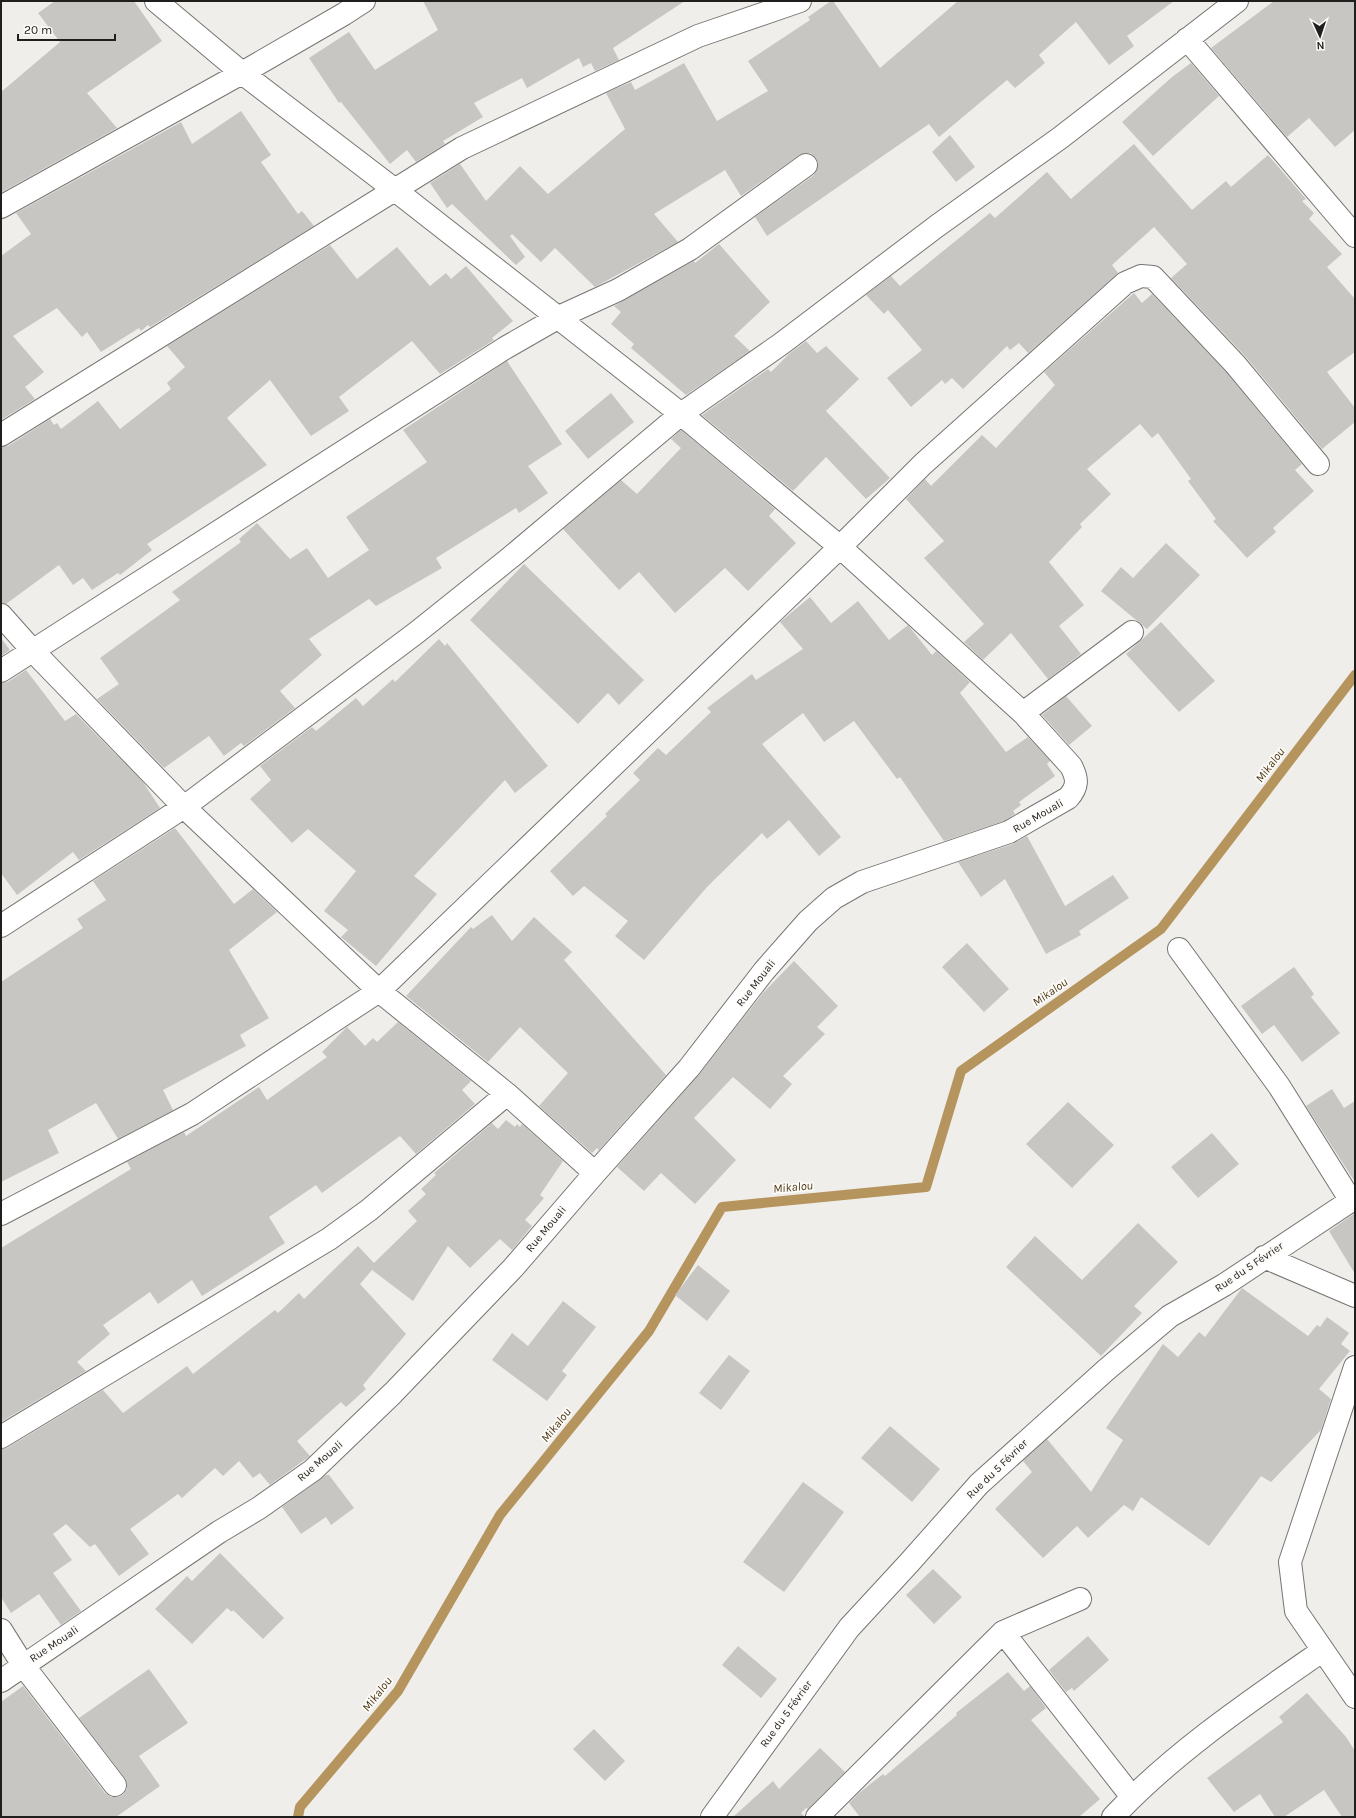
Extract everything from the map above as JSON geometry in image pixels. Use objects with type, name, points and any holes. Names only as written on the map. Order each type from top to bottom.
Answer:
[{"type":"street","points":[[156,1],[242,73],[559,317],[681,414],[840,547],[1022,713],[1132,632]]},
{"type":"street","points":[[1,208],[242,73],[364,1]]},
{"type":"street","points":[[1,435],[462,148],[698,36],[800,1]]},
{"type":"street","points":[[1,926],[184,807],[416,634],[511,557],[681,414],[781,344],[937,226],[1060,138],[1237,1]]},
{"type":"street","points":[[1187,39],[1355,236]]},
{"type":"street","points":[[1,671],[505,348],[559,317],[618,290],[690,249],[806,165]]},
{"type":"street","points":[[1,1214],[192,1114],[379,991],[935,454],[1125,283],[1141,276],[1153,277],[1235,364],[1318,464]]},
{"type":"street","points":[[1,615],[33,651],[184,807],[379,991],[507,1094],[595,1173]]},
{"type":"street","name":"Rue Mouali","points":[[1,1681],[313,1470],[393,1393],[513,1268],[595,1173],[689,1068],[769,965],[808,921],[834,898],[862,882],[1009,832],[1068,798],[1074,792],[1077,784],[1076,776],[1070,766],[1022,713]]},
{"type":"street","points":[[1179,950],[1279,1086],[1353,1199]]},
{"type":"street","points":[[1,1437],[329,1239],[369,1210],[507,1094]]},
{"type":"street","name":"Rue du 5 Février","points":[[712,1817],[849,1628],[979,1484],[1106,1370],[1170,1316],[1224,1285],[1353,1199]]},
{"type":"street","points":[[1264,1257],[1355,1296]]},
{"type":"street","points":[[1355,1367],[1290,1562],[1296,1611],[1355,1697]]},
{"type":"street","points":[[817,1817],[1003,1632],[1080,1599]]},
{"type":"street","points":[[1,1630],[23,1665],[115,1785]]},
{"type":"street","points":[[1003,1632],[1132,1798]]},
{"type":"street","points":[[1114,1817],[1132,1798],[1242,1707],[1322,1651]]},
{"type":"building","points":[[55,1],[134,1],[162,41],[87,93],[117,128],[2,192],[1,92],[60,42],[38,13]]},
{"type":"building","points":[[423,1],[685,1],[613,48],[619,60],[595,71],[591,63],[583,67],[579,58],[527,88],[522,78],[474,103],[483,117],[443,141],[445,144],[416,162],[407,150],[390,164],[341,102],[339,103],[309,58],[349,32],[375,70],[438,30]]},
{"type":"building","points":[[833,1],[880,68],[958,1],[1174,1],[1127,36],[1134,46],[1109,65],[1076,22],[1039,55],[1045,63],[1015,88],[1007,80],[939,137],[929,124],[767,236],[755,217],[814,175],[818,164],[816,158],[811,153],[799,155],[741,196],[725,170],[654,214],[678,242],[595,287],[555,248],[541,262],[512,234],[510,236],[525,257],[516,265],[452,204],[447,208],[430,183],[460,164],[486,201],[520,166],[548,194],[625,129],[606,93],[631,82],[635,90],[684,63],[717,121],[768,91],[748,61],[810,20],[808,17]]},
{"type":"building","points":[[1274,1],[1355,1],[1355,130],[1335,147],[1309,118],[1287,137],[1211,48]]},
{"type":"building","points":[[1191,63],[1219,96],[1153,156],[1122,122],[1172,77]]},
{"type":"building","points":[[241,111],[271,155],[261,162],[298,214],[302,211],[314,226],[150,327],[148,325],[141,331],[139,328],[101,352],[87,332],[82,337],[57,308],[13,336],[44,372],[25,387],[35,399],[1,420],[1,256],[31,234],[16,213],[181,122],[192,144]]},
{"type":"building","points":[[950,135],[975,167],[956,182],[932,152]]},
{"type":"building","points":[[1134,144],[1192,210],[1226,181],[1231,187],[1268,155],[1306,199],[1302,201],[1314,213],[1309,219],[1342,254],[1327,267],[1355,299],[1355,352],[1327,372],[1355,408],[1355,422],[1322,449],[1245,356],[1171,278],[1187,264],[1154,227],[1112,265],[1118,273],[1028,353],[1019,343],[1010,350],[1007,346],[963,389],[952,378],[945,384],[942,380],[911,407],[887,378],[922,350],[888,310],[884,314],[866,295],[891,276],[900,286],[990,213],[995,218],[1047,172],[1071,199]]},
{"type":"building","points":[[719,244],[770,302],[734,336],[750,351],[686,395],[631,348],[634,344],[611,324],[621,312],[614,306],[694,261],[695,263]]},
{"type":"building","points":[[330,245],[357,279],[397,247],[430,286],[446,273],[451,279],[466,266],[513,321],[492,338],[494,340],[440,374],[412,341],[339,397],[349,411],[311,436],[270,380],[227,418],[267,465],[147,544],[152,550],[120,575],[118,573],[92,590],[83,578],[73,585],[59,565],[6,604],[1,603],[1,447],[8,446],[50,419],[54,425],[57,423],[61,429],[98,401],[120,429],[171,389],[167,383],[185,367],[167,346]]},
{"type":"building","points":[[1134,293],[1142,303],[1152,294],[1226,372],[1302,464],[1295,470],[1314,491],[1273,528],[1276,532],[1247,558],[1213,521],[1216,519],[1188,481],[1191,479],[1158,433],[1152,438],[1140,424],[1087,469],[1111,494],[1080,524],[1082,527],[1049,562],[1084,605],[1059,626],[1081,654],[1048,679],[1011,633],[983,660],[964,642],[984,624],[924,558],[944,541],[906,499],[925,479],[931,486],[982,435],[996,448],[1055,385],[1044,372]]},
{"type":"building","points":[[806,341],[817,353],[826,346],[859,379],[826,411],[890,478],[866,499],[826,457],[793,491],[702,415],[768,369],[771,372],[790,353]]},
{"type":"building","points":[[507,361],[562,444],[528,466],[548,493],[519,513],[516,508],[436,558],[442,568],[376,606],[369,599],[309,639],[322,655],[280,691],[295,708],[244,746],[241,743],[224,756],[209,736],[164,768],[97,699],[119,684],[100,658],[180,600],[172,592],[241,542],[239,539],[257,523],[290,559],[307,548],[328,578],[369,550],[346,517],[427,462],[403,430]]},
{"type":"building","points":[[611,393],[634,422],[588,459],[565,431]]},
{"type":"building","points":[[681,430],[775,509],[769,516],[796,543],[748,591],[725,568],[675,613],[639,572],[619,590],[563,529],[621,480],[637,494],[681,448],[671,439]]},
{"type":"building","points":[[1166,543],[1200,575],[1147,629],[1101,591],[1121,567],[1133,578]]},
{"type":"building","points":[[524,564],[644,680],[619,705],[608,693],[578,724],[470,620]]},
{"type":"building","points":[[810,597],[831,623],[858,601],[889,640],[908,625],[932,655],[936,651],[970,682],[960,693],[1006,752],[1028,737],[1050,761],[1047,764],[1055,776],[1019,802],[1021,805],[1013,811],[1015,814],[1004,821],[944,841],[900,777],[897,779],[854,721],[824,742],[803,713],[762,744],[841,837],[819,856],[789,820],[767,839],[762,833],[707,887],[644,960],[615,936],[628,921],[584,886],[573,896],[550,871],[607,816],[605,814],[640,780],[633,773],[658,748],[666,755],[711,712],[707,708],[752,674],[756,680],[803,649],[780,622]]},
{"type":"building","points":[[1161,622],[1215,681],[1179,712],[1126,654]]},
{"type":"building","points":[[1,638],[10,650],[1,656]]},
{"type":"building","points":[[439,639],[445,646],[447,643],[548,766],[515,793],[505,780],[414,876],[437,894],[376,966],[341,937],[348,930],[324,911],[356,871],[308,829],[292,843],[250,799],[271,780],[260,766],[312,727],[316,731],[356,698],[363,706],[393,679],[395,682]]},
{"type":"building","points":[[26,670],[65,721],[76,714],[143,782],[160,808],[79,860],[73,852],[17,895],[1,873],[1,683],[8,682]]},
{"type":"building","points":[[1066,696],[1092,726],[1069,745],[1042,715]]},
{"type":"building","points":[[175,828],[234,904],[253,889],[277,912],[229,950],[269,1018],[240,1035],[246,1046],[163,1090],[173,1110],[118,1139],[96,1103],[48,1130],[59,1153],[1,1182],[1,982],[83,928],[77,919],[106,900],[93,881]]},
{"type":"building","points":[[1027,836],[1065,906],[1113,875],[1129,898],[1079,931],[1081,935],[1046,954],[1005,879],[981,897],[958,862],[1013,844]]},
{"type":"building","points":[[492,915],[512,941],[534,917],[572,952],[564,960],[666,1075],[599,1150],[597,1148],[592,1153],[539,1106],[568,1073],[520,1027],[488,1062],[406,996],[471,927],[473,929]]},
{"type":"building","points":[[967,943],[1009,989],[984,1012],[942,967]]},
{"type":"building","points":[[794,961],[838,1006],[817,1027],[825,1034],[783,1076],[792,1084],[770,1109],[733,1077],[694,1118],[736,1160],[695,1204],[661,1173],[644,1191],[617,1167],[698,1076],[763,993]]},
{"type":"building","points":[[1294,967],[1314,994],[1311,997],[1340,1033],[1302,1062],[1274,1025],[1262,1034],[1241,1006]]},
{"type":"building","points":[[398,1022],[471,1081],[462,1090],[475,1104],[416,1154],[400,1136],[322,1193],[316,1185],[269,1217],[285,1243],[202,1296],[192,1280],[158,1304],[150,1292],[103,1325],[110,1334],[77,1362],[86,1371],[1,1422],[1,1248],[131,1169],[127,1162],[184,1132],[186,1136],[259,1087],[267,1100],[327,1057],[322,1052],[347,1027],[365,1046],[373,1038],[377,1042]]},
{"type":"building","points":[[1332,1089],[1344,1108],[1355,1101],[1355,1182],[1306,1106]]},
{"type":"building","points":[[1068,1102],[1114,1145],[1072,1188],[1026,1144]]},
{"type":"building","points":[[506,1120],[515,1127],[517,1124],[520,1127],[522,1124],[563,1161],[540,1195],[544,1198],[525,1220],[532,1226],[512,1250],[500,1239],[470,1268],[448,1246],[413,1301],[372,1270],[360,1284],[406,1334],[363,1385],[366,1389],[346,1407],[341,1402],[297,1441],[310,1456],[270,1485],[260,1473],[253,1478],[239,1461],[223,1476],[215,1468],[182,1498],[178,1494],[130,1529],[149,1554],[119,1576],[95,1544],[90,1547],[66,1524],[53,1534],[72,1560],[53,1573],[81,1611],[61,1625],[39,1594],[11,1613],[1,1597],[1,1449],[7,1448],[103,1390],[123,1413],[187,1366],[193,1374],[275,1310],[278,1313],[299,1293],[304,1299],[358,1246],[374,1263],[417,1221],[408,1211],[426,1194],[421,1189],[436,1175],[434,1173],[492,1123],[498,1129]]},
{"type":"building","points":[[1212,1133],[1239,1164],[1198,1198],[1171,1167]]},
{"type":"building","points":[[1355,1213],[1355,1274],[1329,1231]]},
{"type":"building","points":[[1138,1223],[1178,1262],[1134,1306],[1142,1313],[1101,1356],[1006,1267],[1035,1236],[1082,1280]]},
{"type":"building","points":[[698,1265],[730,1291],[707,1321],[675,1295]]},
{"type":"building","points":[[1242,1288],[1308,1336],[1317,1325],[1320,1327],[1327,1317],[1349,1333],[1341,1344],[1350,1351],[1319,1389],[1331,1399],[1321,1430],[1271,1482],[1261,1476],[1209,1546],[1141,1497],[1133,1511],[1124,1505],[1088,1538],[1077,1526],[1043,1558],[995,1509],[1032,1472],[1023,1461],[1047,1439],[1091,1492],[1123,1440],[1106,1428],[1163,1344],[1178,1357],[1199,1332],[1205,1337]]},
{"type":"building","points":[[563,1301],[596,1327],[562,1371],[567,1375],[547,1401],[492,1360],[512,1333],[528,1346]]},
{"type":"building","points":[[729,1355],[750,1371],[721,1410],[699,1393]]},
{"type":"building","points":[[890,1426],[940,1469],[912,1502],[861,1458]]},
{"type":"building","points":[[326,1475],[329,1475],[354,1508],[331,1525],[326,1517],[301,1534],[282,1507]]},
{"type":"building","points":[[803,1482],[844,1512],[784,1592],[743,1562]]},
{"type":"building","points":[[220,1553],[284,1618],[263,1639],[233,1610],[232,1612],[227,1608],[192,1644],[155,1609],[187,1576],[192,1581]]},
{"type":"building","points":[[933,1569],[962,1597],[934,1624],[906,1595]]},
{"type":"building","points":[[1088,1636],[1109,1660],[1074,1691],[1072,1688],[1066,1692],[1049,1670]]},
{"type":"building","points":[[738,1646],[777,1679],[761,1698],[722,1665]]},
{"type":"building","points":[[149,1669],[188,1723],[139,1756],[160,1786],[116,1817],[1,1817],[1,1702],[23,1686],[105,1793],[111,1797],[117,1797],[123,1795],[127,1789],[125,1778],[79,1718]]},
{"type":"building","points":[[1008,1672],[1024,1691],[1030,1686],[1046,1708],[1031,1720],[1100,1799],[1079,1817],[860,1817],[849,1803],[859,1793],[883,1774],[885,1776],[957,1715],[956,1713]]},
{"type":"building","points":[[1307,1693],[1346,1737],[1355,1751],[1355,1817],[1342,1817],[1324,1790],[1284,1817],[1275,1817],[1260,1794],[1234,1812],[1207,1778],[1283,1722],[1279,1717]]},
{"type":"building","points":[[594,1729],[625,1761],[605,1781],[573,1749]]},
{"type":"building","points":[[820,1748],[845,1772],[808,1809],[806,1808],[801,1813],[805,1817],[733,1817],[773,1781],[779,1789]]},
{"type":"waterway","name":"Mikalou","points":[[298,1817],[300,1807],[398,1691],[500,1515],[649,1331],[722,1207],[926,1187],[961,1071],[1161,929],[1355,675]]}]
